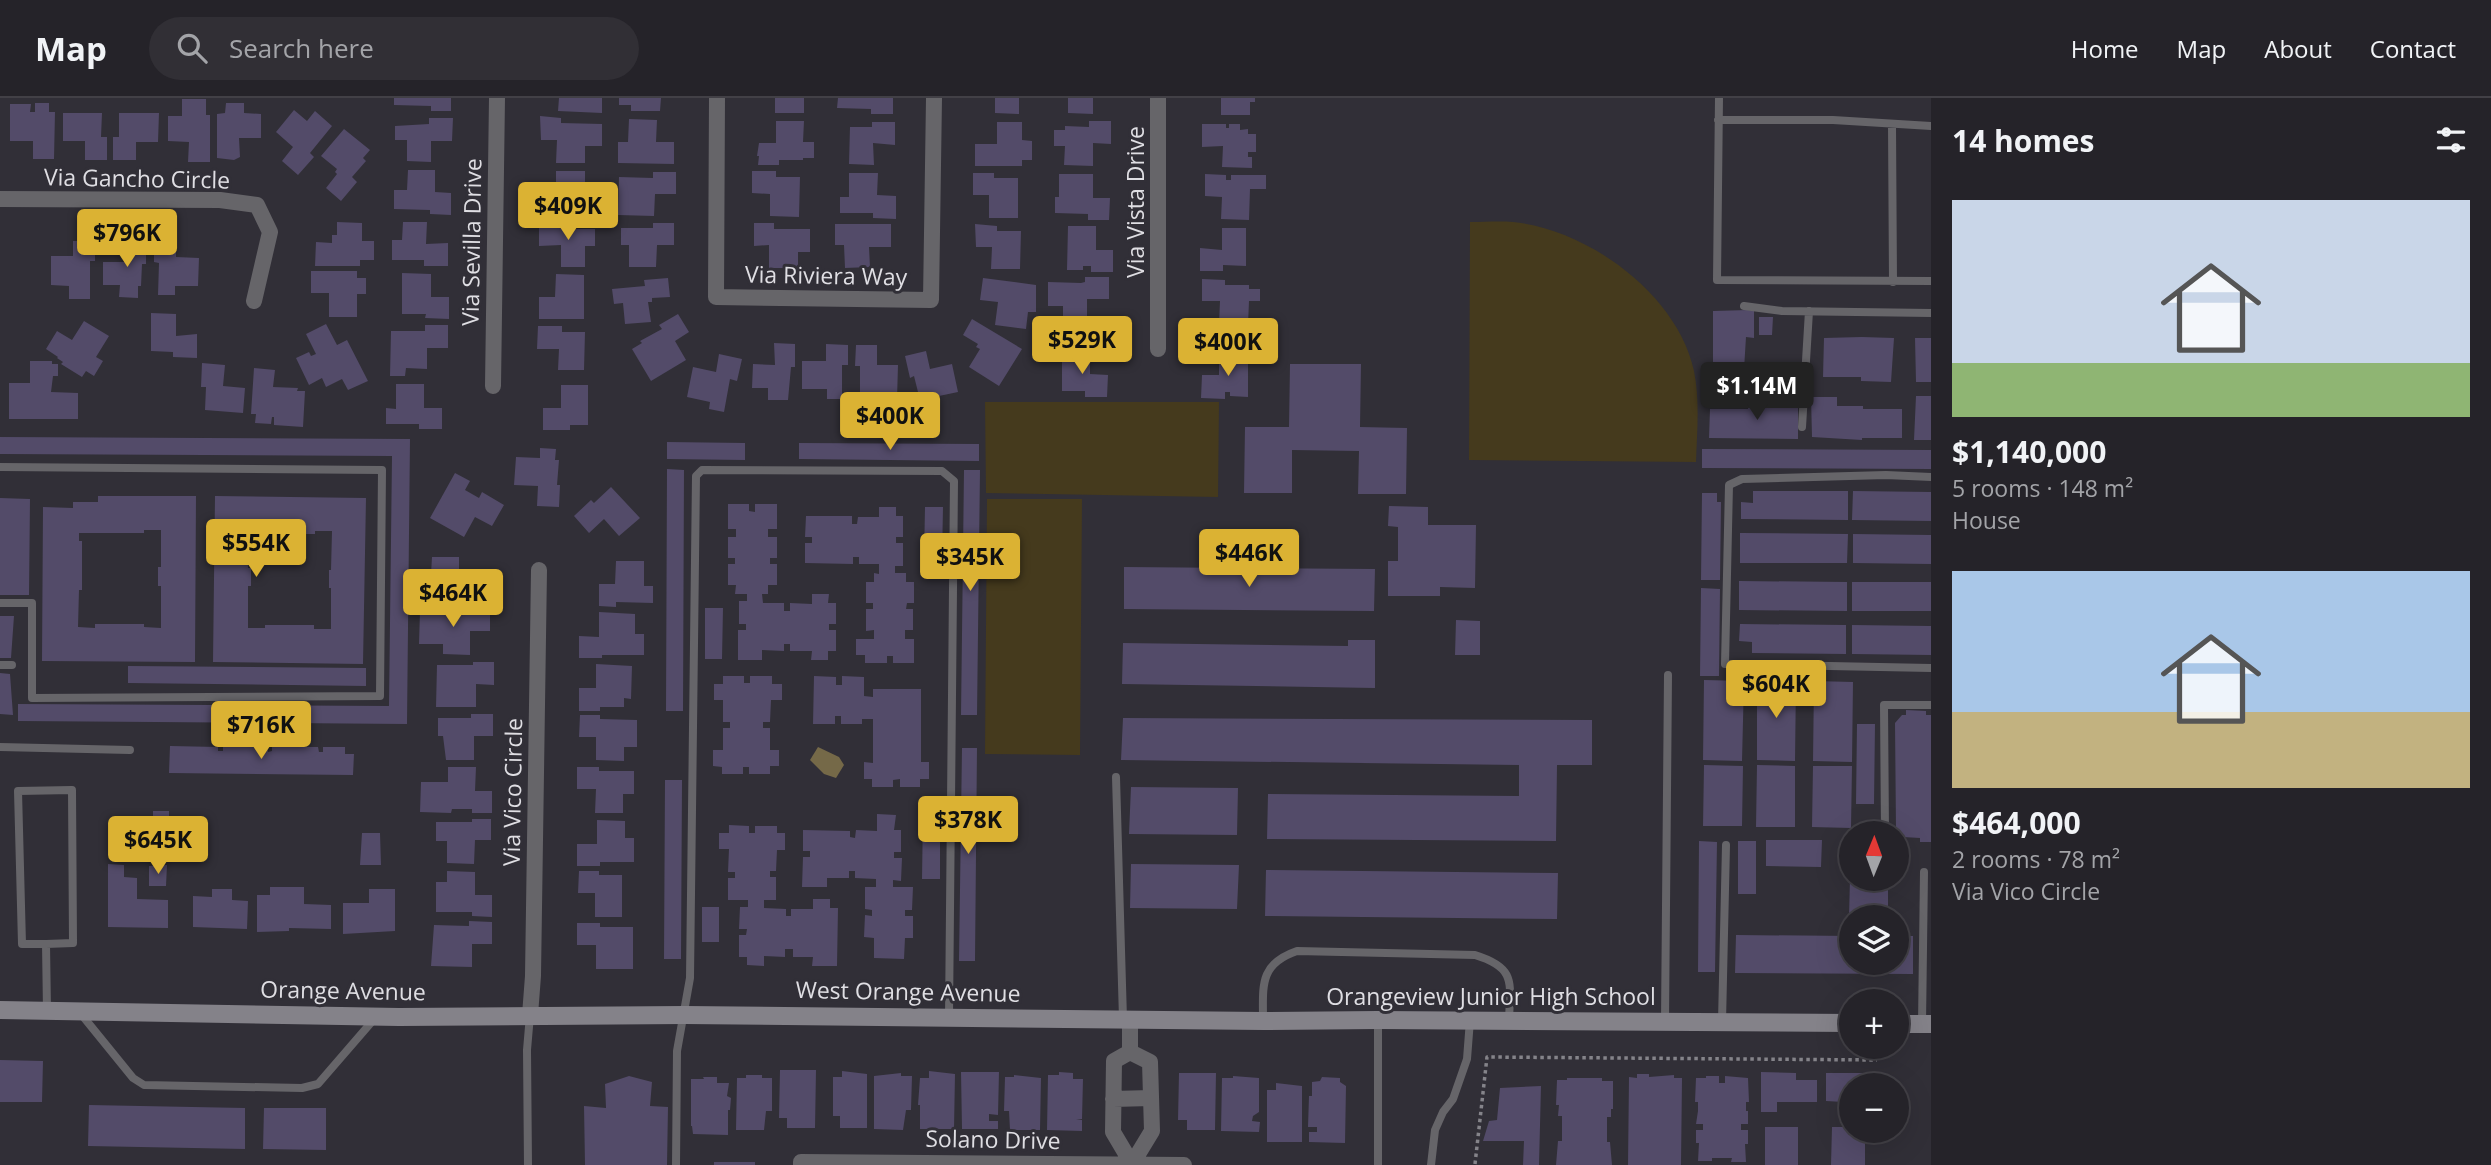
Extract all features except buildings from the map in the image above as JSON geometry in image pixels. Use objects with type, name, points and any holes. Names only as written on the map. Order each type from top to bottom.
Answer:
[{"type":"main road","name":"Orange Avenue","points":[[0,1010],[377,1016],[685,1015]]},
{"type":"main road","name":"West Orange Avenue","points":[[685,1015],[1127,1019]]},
{"type":"main road","name":"Orangeview Junior High School","points":[[1127,1019],[1839,1023]]},
{"type":"street","name":"Via Sevilla Drive","points":[[493,386],[497,98]]},
{"type":"street","name":"Via Riviera Way","points":[[717,98],[716,297],[931,300],[934,98]]},
{"type":"street","name":"Via Vista Drive","points":[[1158,98],[1158,349]]},
{"type":"street","name":"Via Gancho Circle","points":[[0,199],[220,200],[257,205],[270,232],[254,301]]},
{"type":"street","name":"Via Vico Circle","points":[[530,1015],[533,976],[539,570]]},
{"type":"street","points":[[1127,1019],[1130,1052]]},
{"type":"street","points":[[1130,1052],[1150,1062],[1152,1131],[1132,1164],[1113,1132],[1114,1061],[1130,1052]]},
{"type":"street","points":[[1113,1099],[1151,1098]]},
{"type":"street","name":"Solano Drive","points":[[801,1164],[1184,1165]]},
{"type":"lane","points":[[1718,98],[1717,280],[1931,281]]},
{"type":"lane","points":[[1718,120],[1833,120],[1931,126]]},
{"type":"lane","points":[[1892,125],[1893,282]]},
{"type":"lane","points":[[1744,306],[1809,312],[1931,313]]},
{"type":"lane","points":[[1802,427],[1809,312]]},
{"type":"lane","points":[[0,467],[382,470],[380,696],[32,698],[32,603],[0,603]]},
{"type":"lane","points":[[676,1165],[677,1051],[690,978],[696,476],[702,470],[942,471],[954,481],[949,1017]]},
{"type":"lane","points":[[1931,477],[1886,475],[1742,479],[1729,485],[1726,664],[1931,668]]},
{"type":"lane","points":[[0,665],[12,665]]},
{"type":"lane","points":[[1665,1022],[1668,675]]},
{"type":"lane","points":[[1885,821],[1884,705],[1931,705]]},
{"type":"lane","points":[[0,747],[130,750]]},
{"type":"lane","points":[[1116,777],[1127,1019]]},
{"type":"lane","points":[[72,790],[74,943],[46,944],[22,944],[18,791],[72,790]]},
{"type":"lane","points":[[1722,1022],[1727,845]]},
{"type":"lane","points":[[1924,872],[1926,1024]]},
{"type":"lane","points":[[46,944],[47,1011]]},
{"type":"lane","points":[[1263,1021],[1263,985],[1266,975],[1272,964],[1297,951],[1475,955],[1491,960],[1501,965],[1507,974],[1510,986],[1509,1021]]},
{"type":"lane","points":[[79,1012],[133,1078],[144,1085],[302,1088],[318,1084],[377,1016]]},
{"type":"lane","points":[[528,1165],[527,1050],[530,1015]]},
{"type":"lane","points":[[1378,1020],[1378,1165]]},
{"type":"lane","points":[[1431,1165],[1435,1130],[1443,1112],[1453,1100],[1467,1059],[1470,1020]]},
{"type":"path","points":[[1475,1164],[1487,1057],[1877,1060]]},
{"type":"shaded area","points":[[1470,222],[1513,222],[1542,227],[1571,238],[1599,252],[1649,292],[1670,317],[1685,343],[1694,371],[1698,405],[1696,462],[1469,460]]},
{"type":"shaded area","points":[[985,402],[1219,402],[1218,497],[986,493]]},
{"type":"shaded area","points":[[987,499],[1082,499],[1080,755],[985,754]]},
{"type":"shaded area","points":[[818,747],[839,757],[844,765],[836,778],[824,774],[810,760]]}]
